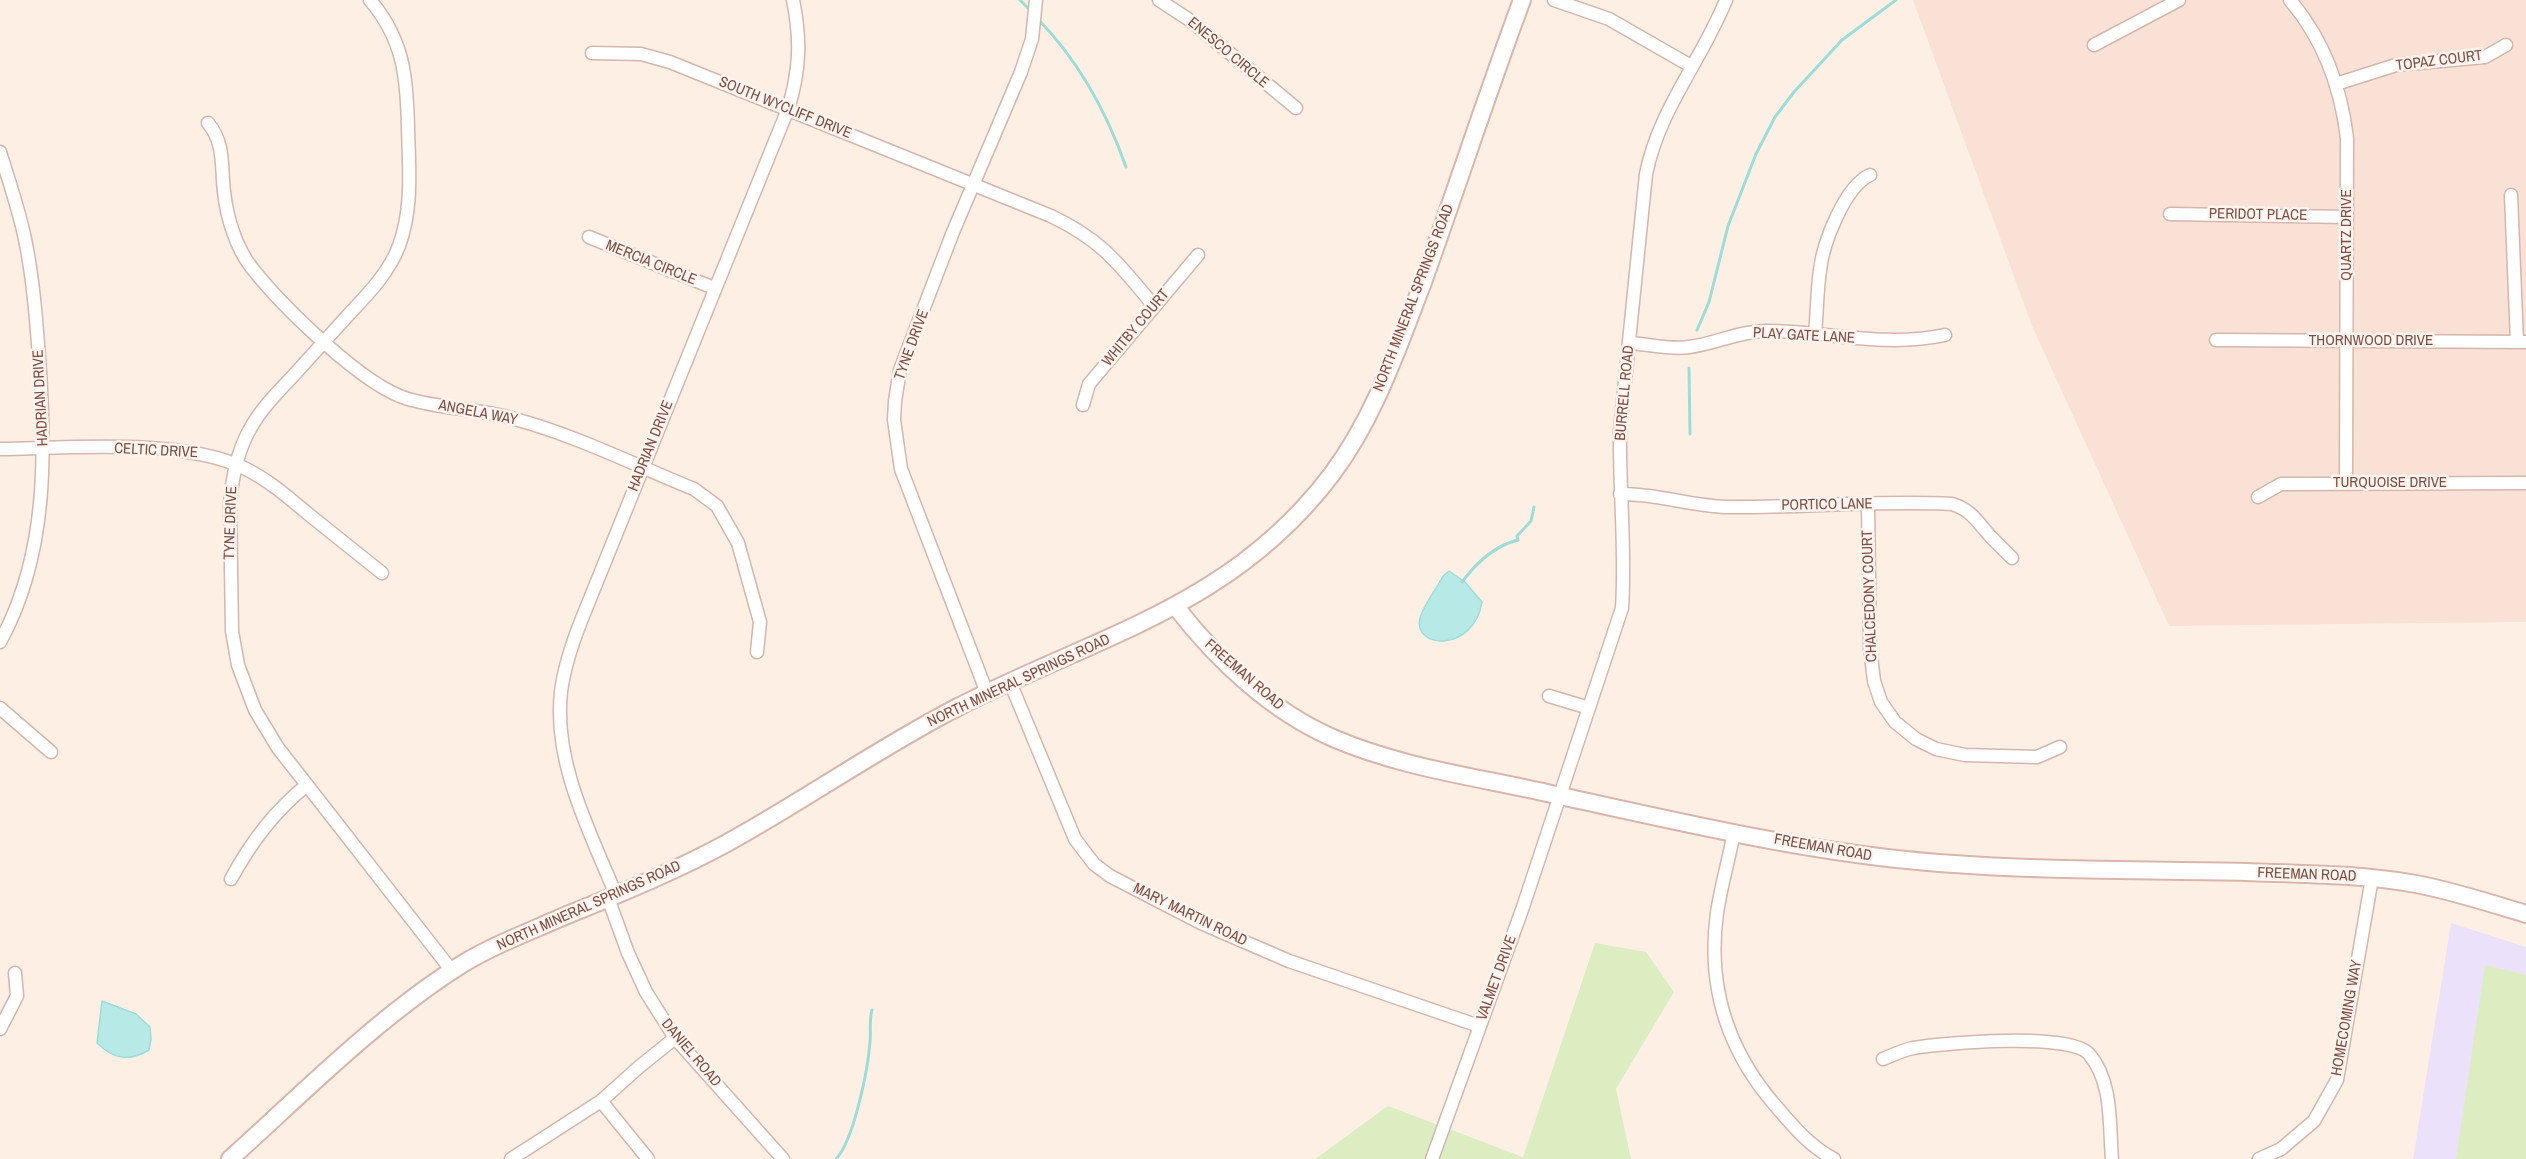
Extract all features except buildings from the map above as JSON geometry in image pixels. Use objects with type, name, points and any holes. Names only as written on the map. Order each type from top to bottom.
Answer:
[{"type":"street","name":"TYNE DRIVE","points":[[370,0],[391,30],[403,64],[407,107],[408,211],[399,246],[380,279],[258,416],[249,430],[236,464],[230,504],[230,608],[234,648],[243,681],[255,710],[278,748],[452,970]]},
{"type":"street","name":"HADRIAN DRIVE","points":[[612,897],[562,741],[561,693],[565,667],[577,630],[788,109],[796,81],[800,48],[793,0]]},
{"type":"street","name":"TYNE DRIVE","points":[[987,693],[901,469],[894,420],[895,401],[900,370],[1027,55],[1036,0]]},
{"type":"street","name":"ENESCO CIRCLE","points":[[1159,0],[1191,21],[1296,108]]},
{"type":"street","name":"NORTH MINERAL SPRINGS ROAD","points":[[230,1159],[368,1036],[452,970],[515,938],[612,897],[729,842],[915,730],[1010,682],[1090,648],[1176,607],[1252,557],[1298,515],[1336,468],[1360,430],[1399,346],[1522,0]]},
{"type":"street","points":[[1554,0],[1609,19],[1691,66]]},
{"type":"street","name":"BURRELL ROAD","points":[[1560,795],[1622,608],[1624,564],[1620,494],[1620,430],[1642,193],[1650,154],[1665,115],[1726,0]]},
{"type":"street","points":[[2094,45],[2179,0]]},
{"type":"street","name":"QUARTZ DRIVE","points":[[2290,0],[2312,32],[2336,84],[2347,138],[2346,483]]},
{"type":"street","name":"TOPAZ COURT","points":[[2336,84],[2396,65],[2485,57],[2506,45]]},
{"type":"street","name":"SOUTH WYCLIFF DRIVE","points":[[592,53],[628,52],[655,57],[1051,216],[1089,236],[1118,262],[1154,306]]},
{"type":"street","name":"ANGELA WAY","points":[[208,123],[216,132],[219,141],[224,194],[237,244],[243,255],[270,289],[324,342],[376,385],[395,395],[422,403],[515,419],[559,434],[703,494],[717,506],[738,543],[746,567],[760,622],[757,652]]},
{"type":"street","name":"HADRIAN DRIVE","points":[[0,152],[25,237],[32,275],[44,448],[41,493],[30,558],[10,622],[0,642]]},
{"type":"street","points":[[1815,335],[1820,269],[1827,242],[1852,190],[1857,183],[1870,175]]},
{"type":"street","points":[[2511,195],[2522,342]]},
{"type":"street","name":"PERIDOT PLACE","points":[[2170,214],[2347,217]]},
{"type":"street","name":"MERCIA CIRCLE","points":[[589,237],[714,288]]},
{"type":"street","name":"WHITBY COURT","points":[[1083,405],[1089,384],[1198,255]]},
{"type":"street","name":"PLAY GATE LANE","points":[[1629,343],[1688,347],[1744,333],[1765,331],[1897,341],[1945,335]]},
{"type":"street","name":"THORNWOOD DRIVE","points":[[2216,340],[2522,342]]},
{"type":"street","name":"CELTIC DRIVE","points":[[0,448],[128,448],[190,451],[236,464],[280,491],[382,573]]},
{"type":"street","name":"TURQUOISE DRIVE","points":[[2258,497],[2281,484],[2526,483]]},
{"type":"street","name":"PORTICO LANE","points":[[1620,494],[1724,507],[1933,503],[1962,507],[1977,517],[1990,536],[2012,558]]},
{"type":"street","name":"CHALCEDONY COURT","points":[[1868,505],[1870,648],[1874,681],[1881,702],[1895,722],[1916,739],[1936,749],[1965,755],[2037,757],[2060,747]]},
{"type":"street","name":"FREEMAN ROAD","points":[[1176,607],[1193,630],[1271,702],[1336,740],[1410,762],[1734,832],[1870,857],[1940,863],[2339,875],[2438,888],[2526,914]]},
{"type":"street","name":"MARY MARTIN ROAD","points":[[1010,682],[1075,839],[1094,864],[1110,876],[1201,923],[1268,952],[1369,990],[1479,1026]]},
{"type":"street","points":[[1549,696],[1589,708]]},
{"type":"street","points":[[0,708],[51,752]]},
{"type":"street","points":[[231,879],[260,831],[291,797],[306,785]]},
{"type":"street","name":"VALMET DRIVE","points":[[1432,1159],[1523,907],[1560,795]]},
{"type":"street","points":[[1734,832],[1717,913],[1716,977],[1723,1011],[1733,1042],[1753,1080],[1791,1125],[1824,1154],[1834,1159]]},
{"type":"street","name":"HOMECOMING WAY","points":[[2259,1159],[2281,1149],[2314,1121],[2337,1080],[2372,878]]},
{"type":"street","name":"DANIEL ROAD","points":[[612,897],[628,953],[646,992],[675,1038],[783,1159]]},
{"type":"street","points":[[0,1029],[17,996],[15,973]]},
{"type":"street","points":[[512,1159],[601,1101],[675,1038]]},
{"type":"street","points":[[1883,1059],[1912,1048],[2020,1040],[2047,1040],[2072,1044],[2087,1052],[2106,1082],[2112,1159]]},
{"type":"street","points":[[601,1101],[648,1159]]},
{"type":"shaded area","points":[[1913,0],[2526,0],[2526,622],[2169,626],[2032,326]]},
{"type":"shaded area","points":[[2451,923],[2526,947],[2526,1159],[2413,1159]]},
{"type":"green space","points":[[1595,943],[1646,952],[1674,992],[1616,1089],[1631,1159],[1315,1159],[1388,1106],[1523,1157]]},
{"type":"green space","points":[[2485,965],[2526,975],[2526,1159],[2456,1159]]},
{"type":"water","points":[[1449,571],[1465,582],[1482,602],[1477,619],[1468,630],[1457,638],[1445,641],[1434,640],[1425,636],[1420,628],[1420,618],[1443,576]]},
{"type":"water","points":[[102,1001],[136,1014],[150,1027],[149,1050],[135,1056],[121,1057],[109,1053],[97,1043]]},
{"type":"waterway","points":[[1020,0],[1031,11]]},
{"type":"waterway","points":[[1697,330],[1709,302],[1728,226],[1756,154],[1775,117],[1794,92],[1842,40],[1896,0]]},
{"type":"waterway","points":[[1037,18],[1066,51],[1090,87],[1110,126],[1126,167]]},
{"type":"waterway","points":[[1689,368],[1690,434]]},
{"type":"waterway","points":[[1462,582],[1487,556],[1501,546],[1518,540],[1517,536],[1531,521],[1534,507]]},
{"type":"waterway","points":[[836,1159],[849,1136],[859,1104],[869,1054],[872,1010]]}]
